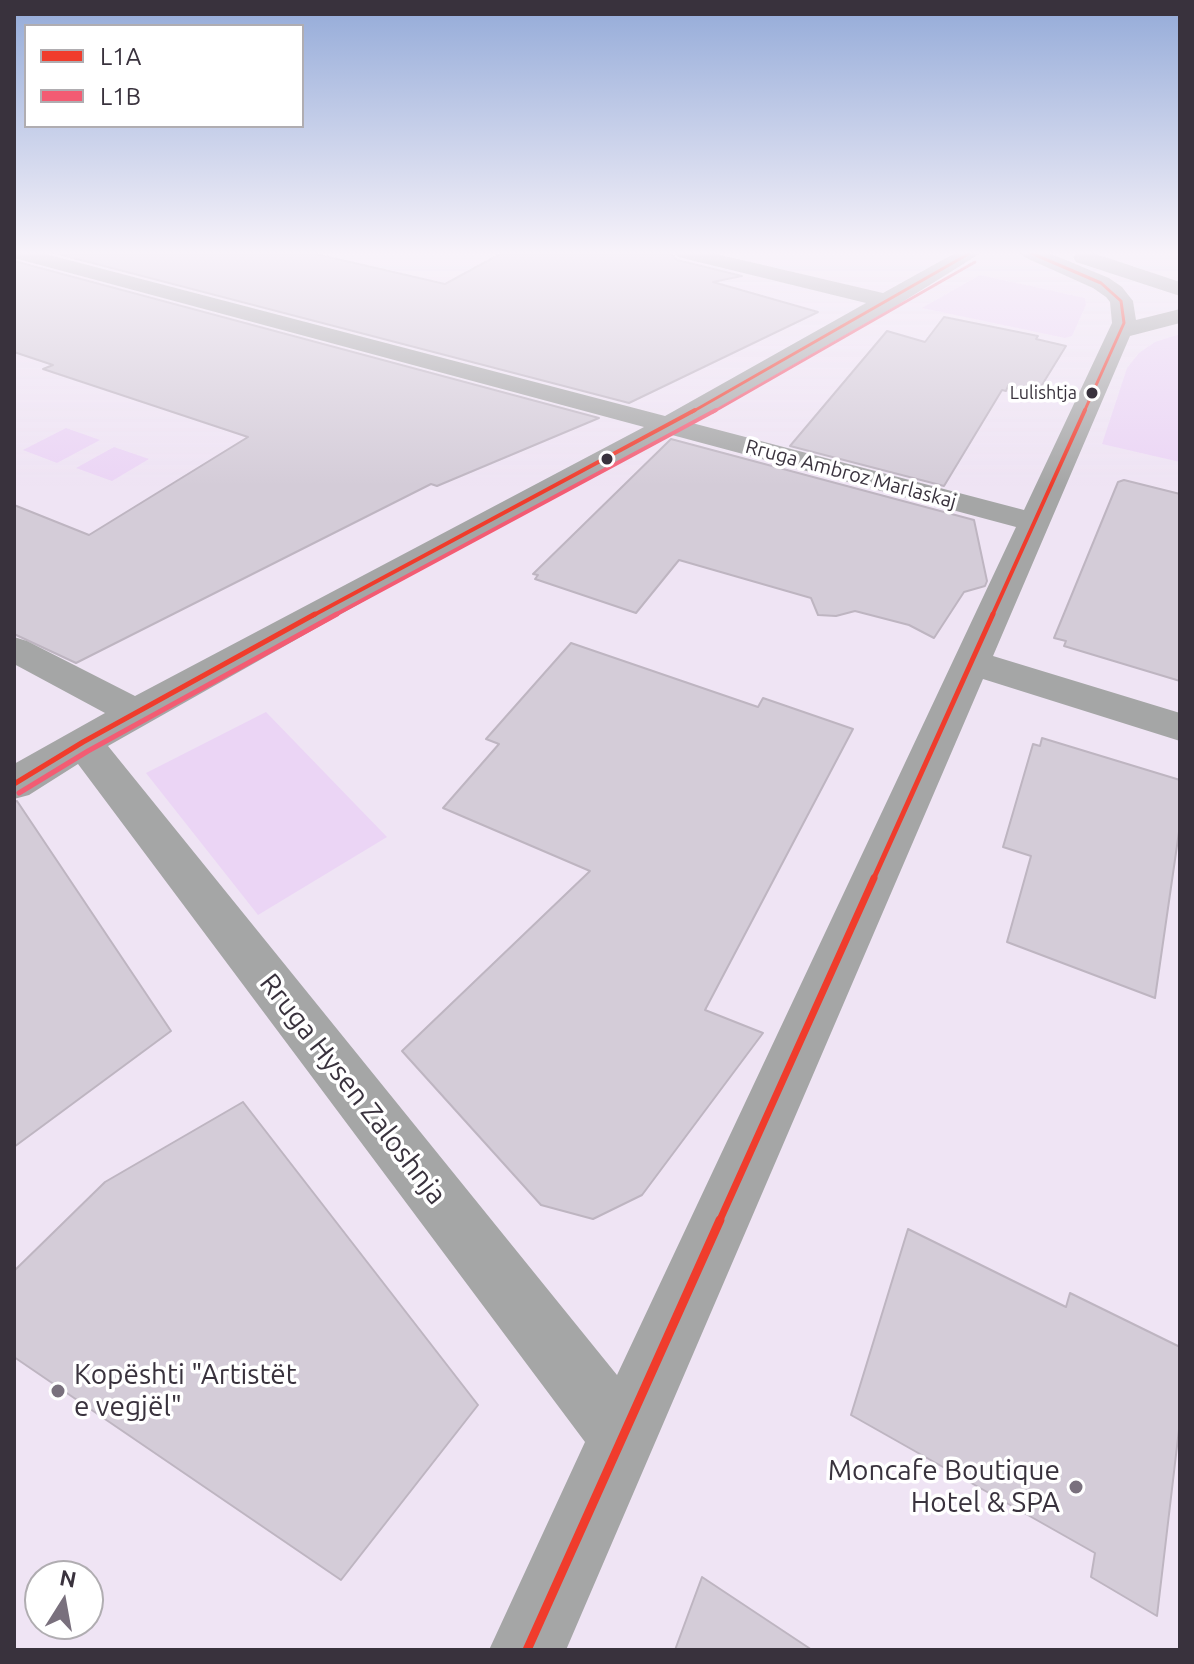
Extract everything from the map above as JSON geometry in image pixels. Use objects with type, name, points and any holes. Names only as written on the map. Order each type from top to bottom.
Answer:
[{"type":"street","name":"Rruga Ambroz Marlaskaj","points":[[309,331],[1035,522]]},
{"type":"street","points":[[14,784],[83,742],[409,562],[667,426],[836,331]]},
{"type":"street","points":[[527,1650],[1119,332],[1124,331]]},
{"type":"street","points":[[14,649],[111,698],[134,714]]},
{"type":"street","points":[[971,662],[1180,727]]},
{"type":"street","name":"Rruga Hysen Zaloshnja","points":[[83,742],[623,1437]]},
{"type":"shaded area","points":[[1030,331],[1074,331],[1072,336],[1065,338]]},
{"type":"shaded area","points":[[1180,334],[1180,462],[1102,444],[1127,368],[1139,353],[1155,342]]},
{"type":"shaded area","points":[[66,428],[100,440],[57,463],[23,450]]},
{"type":"shaded area","points":[[114,447],[149,459],[112,481],[76,468]]},
{"type":"shaded area","points":[[266,712],[387,837],[258,915],[146,773]]},
{"type":"building","points":[[14,331],[274,331],[599,418],[437,486],[431,484],[76,663],[14,634],[14,505],[89,535],[248,437],[43,369],[53,365],[14,352]]},
{"type":"building","points":[[352,331],[779,331],[629,403]]},
{"type":"building","points":[[887,331],[925,342],[934,331],[1012,331],[1066,346],[1037,393],[1008,386],[1006,391],[1002,390],[944,486],[790,446]]},
{"type":"building","points":[[671,439],[974,520],[987,581],[985,586],[964,592],[934,638],[909,625],[855,611],[836,616],[818,615],[811,598],[679,560],[636,613],[535,579],[538,575],[533,574]]},
{"type":"building","points":[[1124,480],[1180,494],[1180,681],[1064,646],[1066,641],[1054,638],[1118,482]]},
{"type":"building","points":[[571,643],[758,707],[763,698],[853,729],[705,1010],[763,1033],[642,1195],[593,1219],[541,1205],[402,1051],[590,871],[443,808],[499,744],[486,739]]},
{"type":"building","points":[[1042,738],[1180,780],[1180,825],[1155,998],[1007,942],[1031,856],[1003,847],[1033,744],[1040,746]]},
{"type":"building","points":[[17,801],[171,1031],[14,1147],[14,802]]},
{"type":"building","points":[[243,1102],[478,1405],[341,1580],[14,1357],[14,1271],[105,1182]]},
{"type":"building","name":"Moncafe Boutique Hotel & SPA","points":[[908,1229],[1066,1307],[1070,1293],[1180,1347],[1180,1421],[1157,1616],[1091,1577],[1095,1553],[851,1415]]},
{"type":"building","points":[[702,1577],[812,1650],[675,1650]]},
{"type":"transit line","name":"L1A","points":[[14,784],[83,742],[391,572],[628,448],[834,331]]},
{"type":"transit line","name":"L1B","points":[[19,793],[88,751],[396,581],[633,457],[855,331]]},
{"type":"transit line","name":"L1A","points":[[527,1650],[1121,331]]},
{"type":"place","name":"Lulishtja","points":[[1092,393]]},
{"type":"place","name":"Kopështi \"Artistët e vegjël\"","points":[[58,1391]]},
{"type":"place","name":"Moncafe Boutique Hotel & SPA","points":[[1076,1487]]}]
